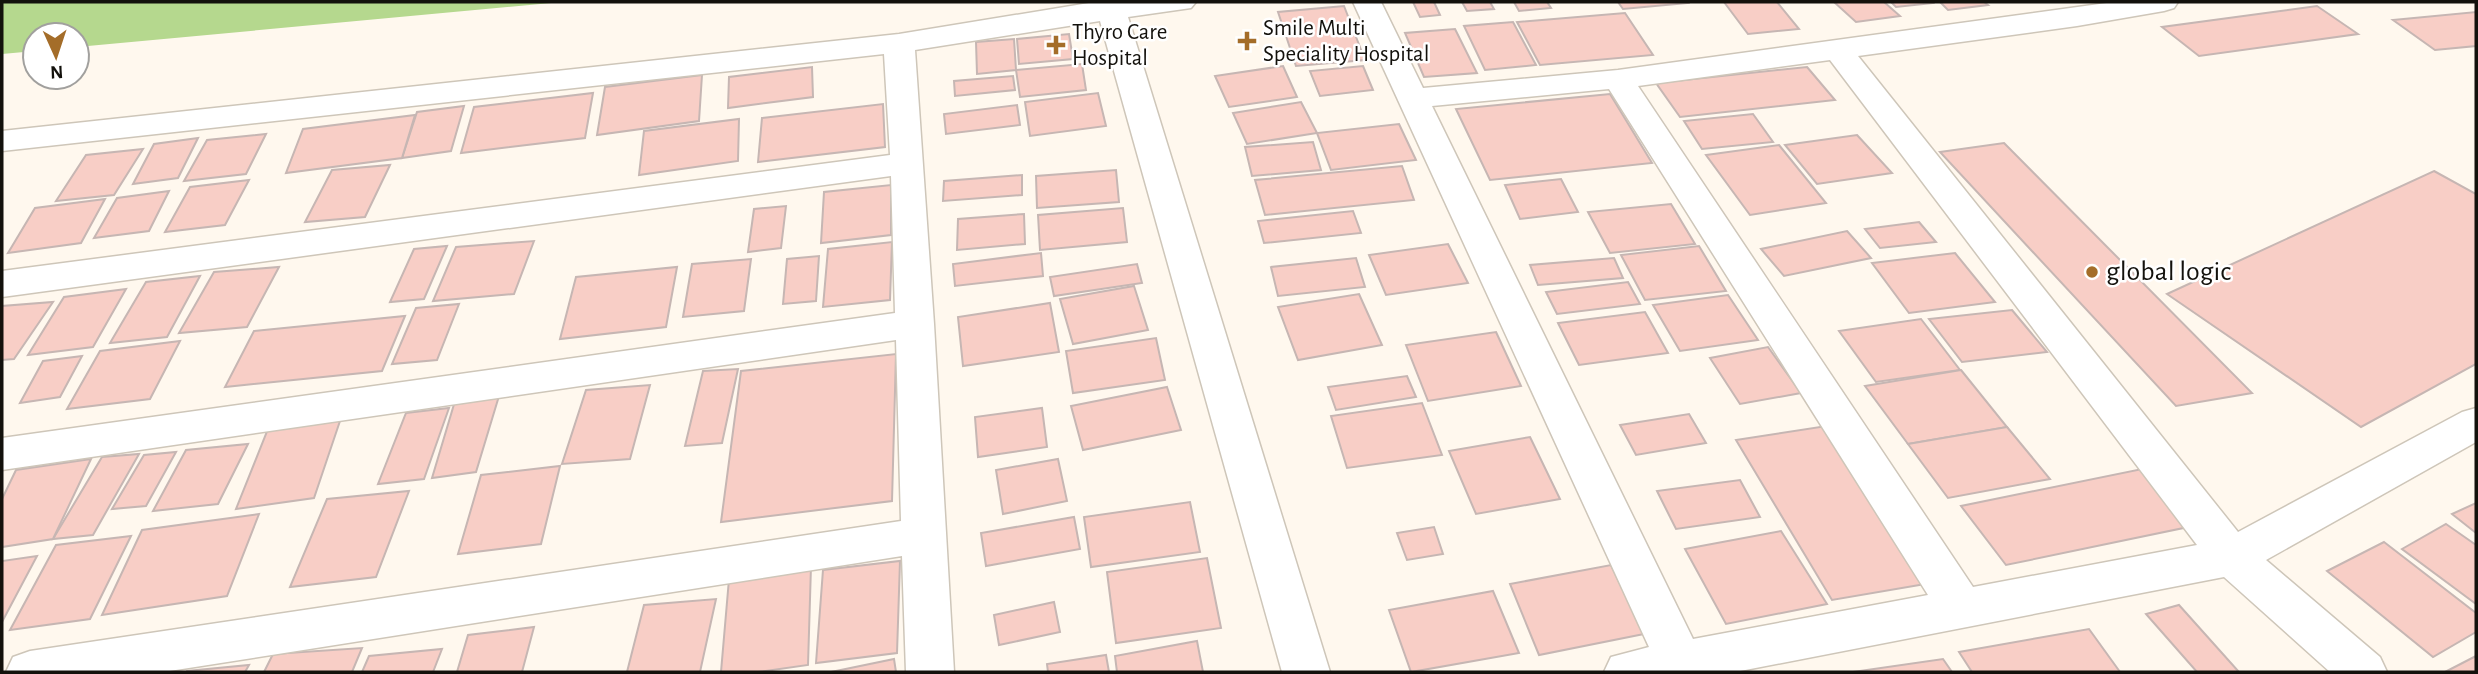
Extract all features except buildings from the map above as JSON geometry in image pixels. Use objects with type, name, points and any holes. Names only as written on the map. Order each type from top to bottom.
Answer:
[{"type":"street","points":[[2,141],[898,44],[1110,6],[1181,2]]},
{"type":"street","points":[[1367,2],[1682,667]]},
{"type":"street","points":[[1413,98],[1618,79],[1838,50],[2068,9],[2164,2]]},
{"type":"street","points":[[1110,6],[1306,672]]},
{"type":"street","points":[[898,44],[907,163],[930,672]]},
{"type":"street","points":[[1838,50],[2232,557],[2363,672]]},
{"type":"street","points":[[1618,79],[1962,609]]},
{"type":"street","points":[[2,284],[907,163]]},
{"type":"street","points":[[2,454],[915,324]]},
{"type":"street","points":[[1628,672],[1682,667],[2232,557],[2476,422]]},
{"type":"street","points":[[30,672],[924,535]]},
{"type":"green space","points":[[2,2],[562,2],[91,46],[91,21],[21,21],[21,52],[2,54]]},
{"type":"place","name":"Smile Multi Speciality Hospital","points":[[1247,41]]},
{"type":"place","name":"Thyro Care Hospital","points":[[1056,45]]},
{"type":"place","name":"global logic","points":[[2092,272]]}]
